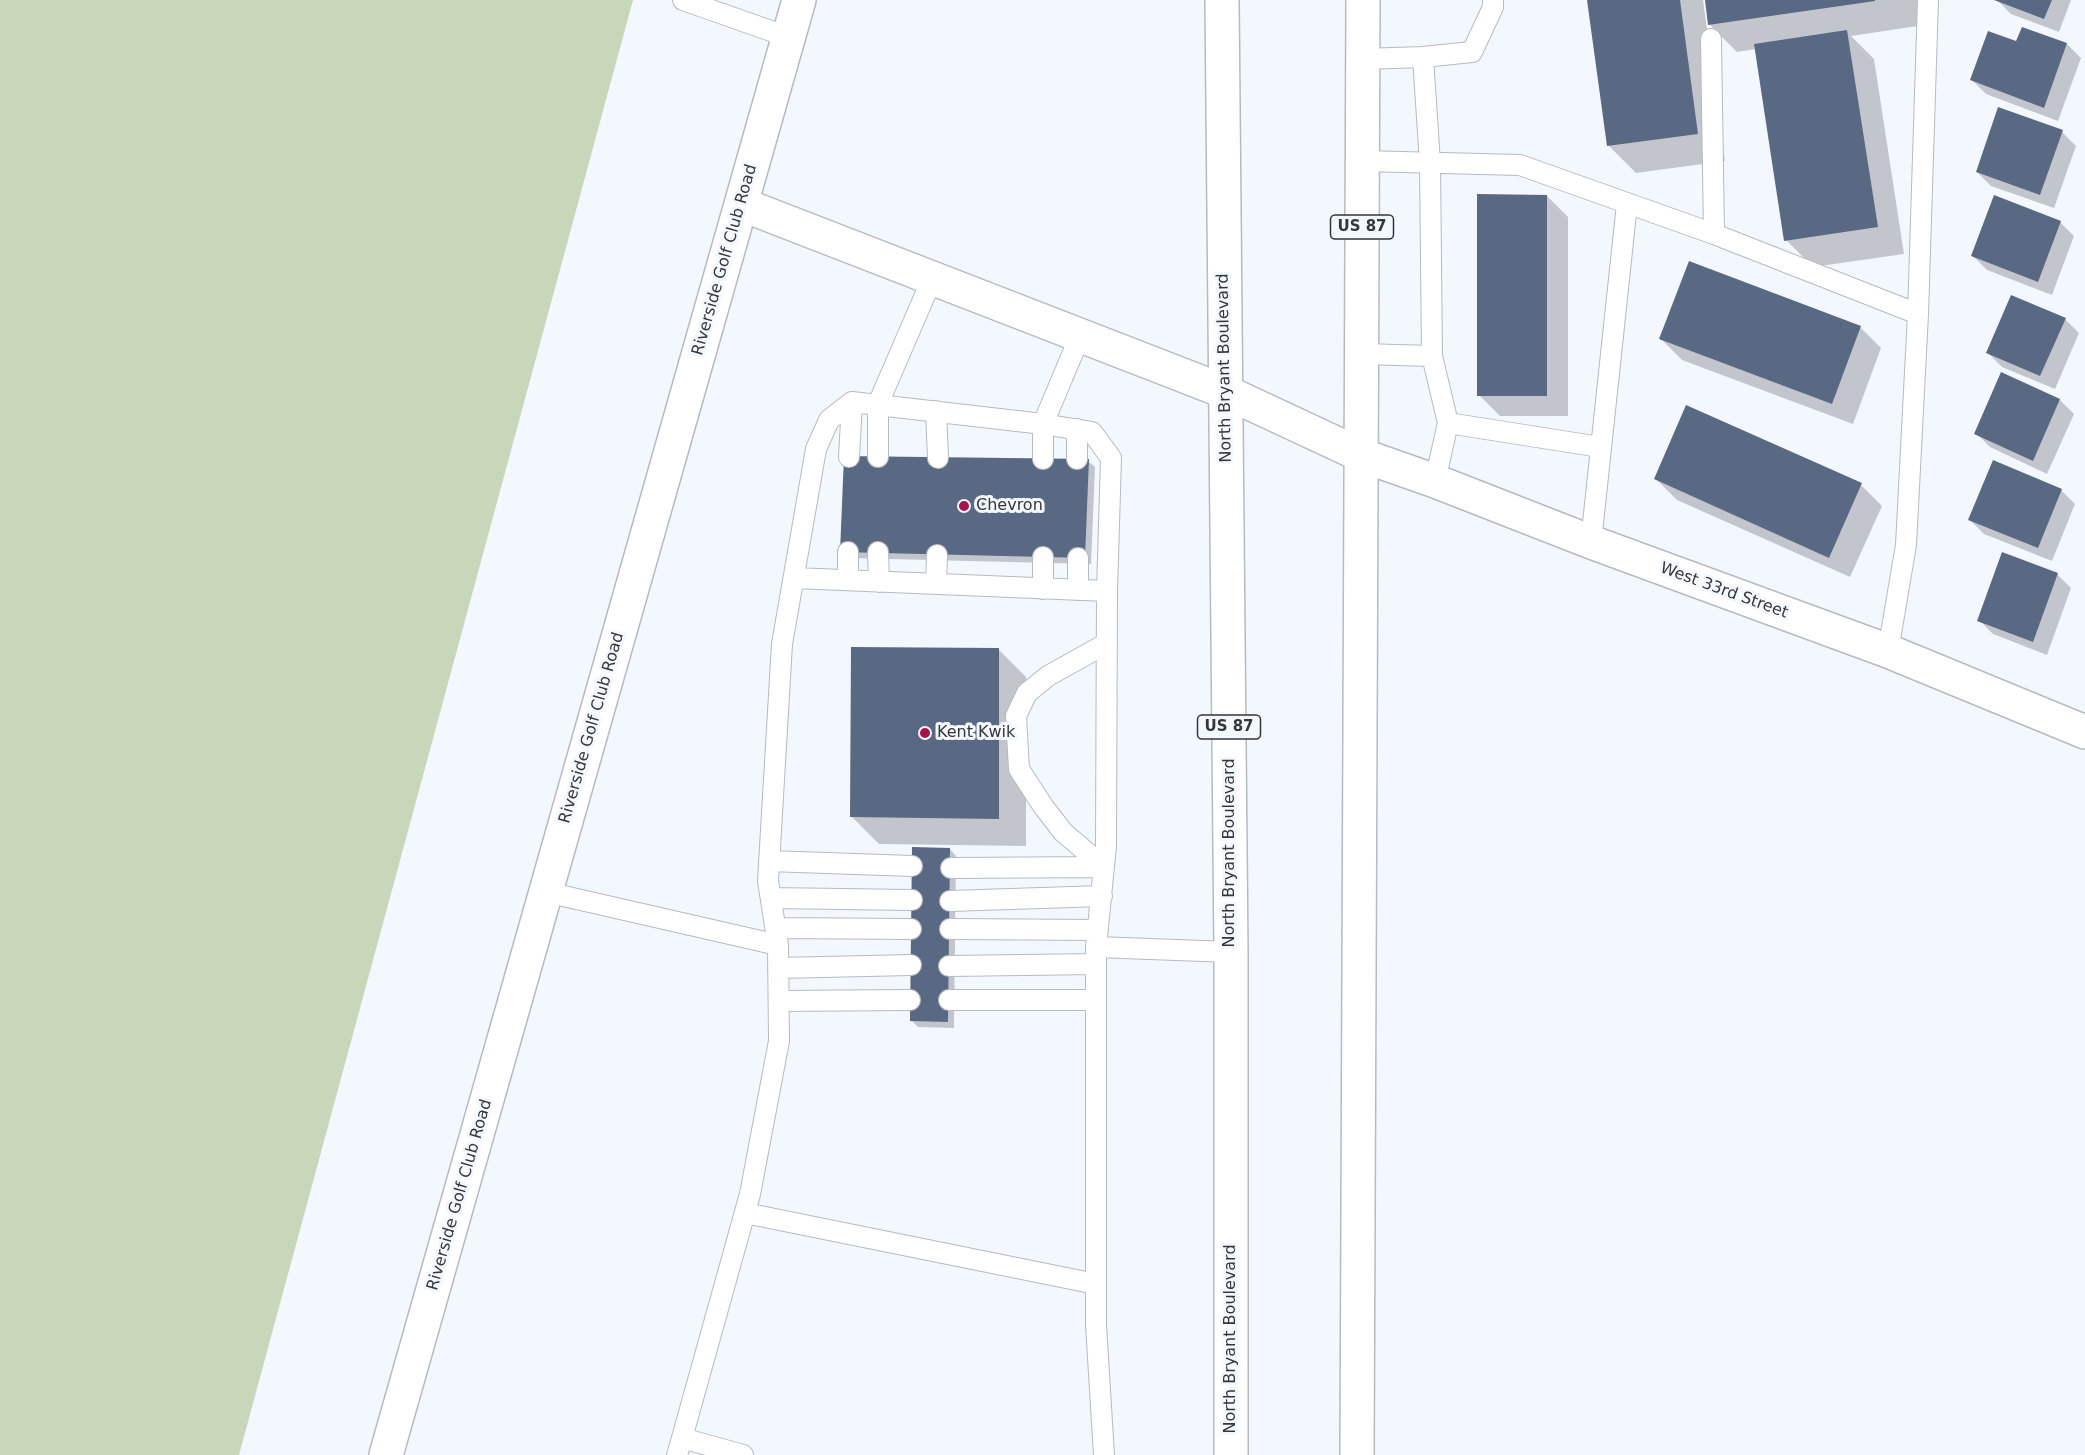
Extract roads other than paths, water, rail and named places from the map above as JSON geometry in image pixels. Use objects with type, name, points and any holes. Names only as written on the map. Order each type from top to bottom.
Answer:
[{"type":"main road","name":"Riverside Golf Club Road","points":[[386,1455],[799,0]]},
{"type":"main road","name":"North Bryant Boulevard","points":[[1222,0],[1231,952],[1231,1455]]},
{"type":"main road","name":"US 87","points":[[1357,1455],[1363,0]]},
{"type":"main road","name":"West 33rd Street","points":[[741,204],[1226,392],[1361,455],[1888,651],[2085,732]]},
{"type":"lane","points":[[683,0],[788,37]]},
{"type":"lane","points":[[1363,59],[1424,57],[1472,52],[1493,7],[1493,0]]},
{"type":"lane","points":[[1888,651],[1906,546],[1918,314],[1928,0]]},
{"type":"lane","points":[[1711,39],[1714,234]]},
{"type":"lane","points":[[1424,57],[1430,163],[1432,356],[1448,423],[1436,481]]},
{"type":"lane","points":[[1362,161],[1520,165],[1714,234],[1918,314]]},
{"type":"lane","points":[[1591,542],[1627,204]]},
{"type":"lane","points":[[878,457],[878,404],[932,279]]},
{"type":"lane","points":[[1043,459],[1043,424],[1080,336]]},
{"type":"lane","points":[[1361,354],[1432,356]]},
{"type":"lane","points":[[849,457],[852,402]]},
{"type":"lane","points":[[743,1455],[680,1447],[745,1213],[779,1041],[777,936],[768,881],[782,644],[816,449],[829,420],[852,402],[1043,424],[1092,432],[1111,458],[1107,591],[1106,846],[1097,947],[1096,1000],[1096,1325],[1104,1455]]},
{"type":"lane","points":[[936,411],[938,458]]},
{"type":"lane","points":[[1448,423],[1600,447]]},
{"type":"lane","points":[[1077,429],[1077,459]]},
{"type":"lane","points":[[848,552],[848,580]]},
{"type":"lane","points":[[878,552],[879,582]]},
{"type":"lane","points":[[936,584],[937,555]]},
{"type":"lane","points":[[1043,557],[1043,589]]},
{"type":"lane","points":[[1078,558],[1078,590]]},
{"type":"lane","points":[[794,578],[1107,591]]},
{"type":"lane","points":[[1104,867],[1064,832],[1042,806],[1019,769],[1016,716],[1027,693],[1048,676],[1107,643]]},
{"type":"lane","points":[[769,861],[912,866]]},
{"type":"lane","points":[[951,868],[1104,867]]},
{"type":"lane","points":[[546,892],[777,936],[911,929]]},
{"type":"lane","points":[[950,901],[1102,896]]},
{"type":"lane","points":[[771,898],[912,900]]},
{"type":"lane","points":[[950,929],[1097,947],[1231,952]]},
{"type":"lane","points":[[949,966],[1097,947]]},
{"type":"lane","points":[[778,968],[910,965]]},
{"type":"lane","points":[[779,1001],[910,1000]]},
{"type":"lane","points":[[949,1000],[1096,1000]]},
{"type":"lane","points":[[745,1213],[1096,1284]]},
{"type":"place","name":"Chevron","points":[[964,506]]},
{"type":"place","name":"Kent Kwik","points":[[925,733]]}]
